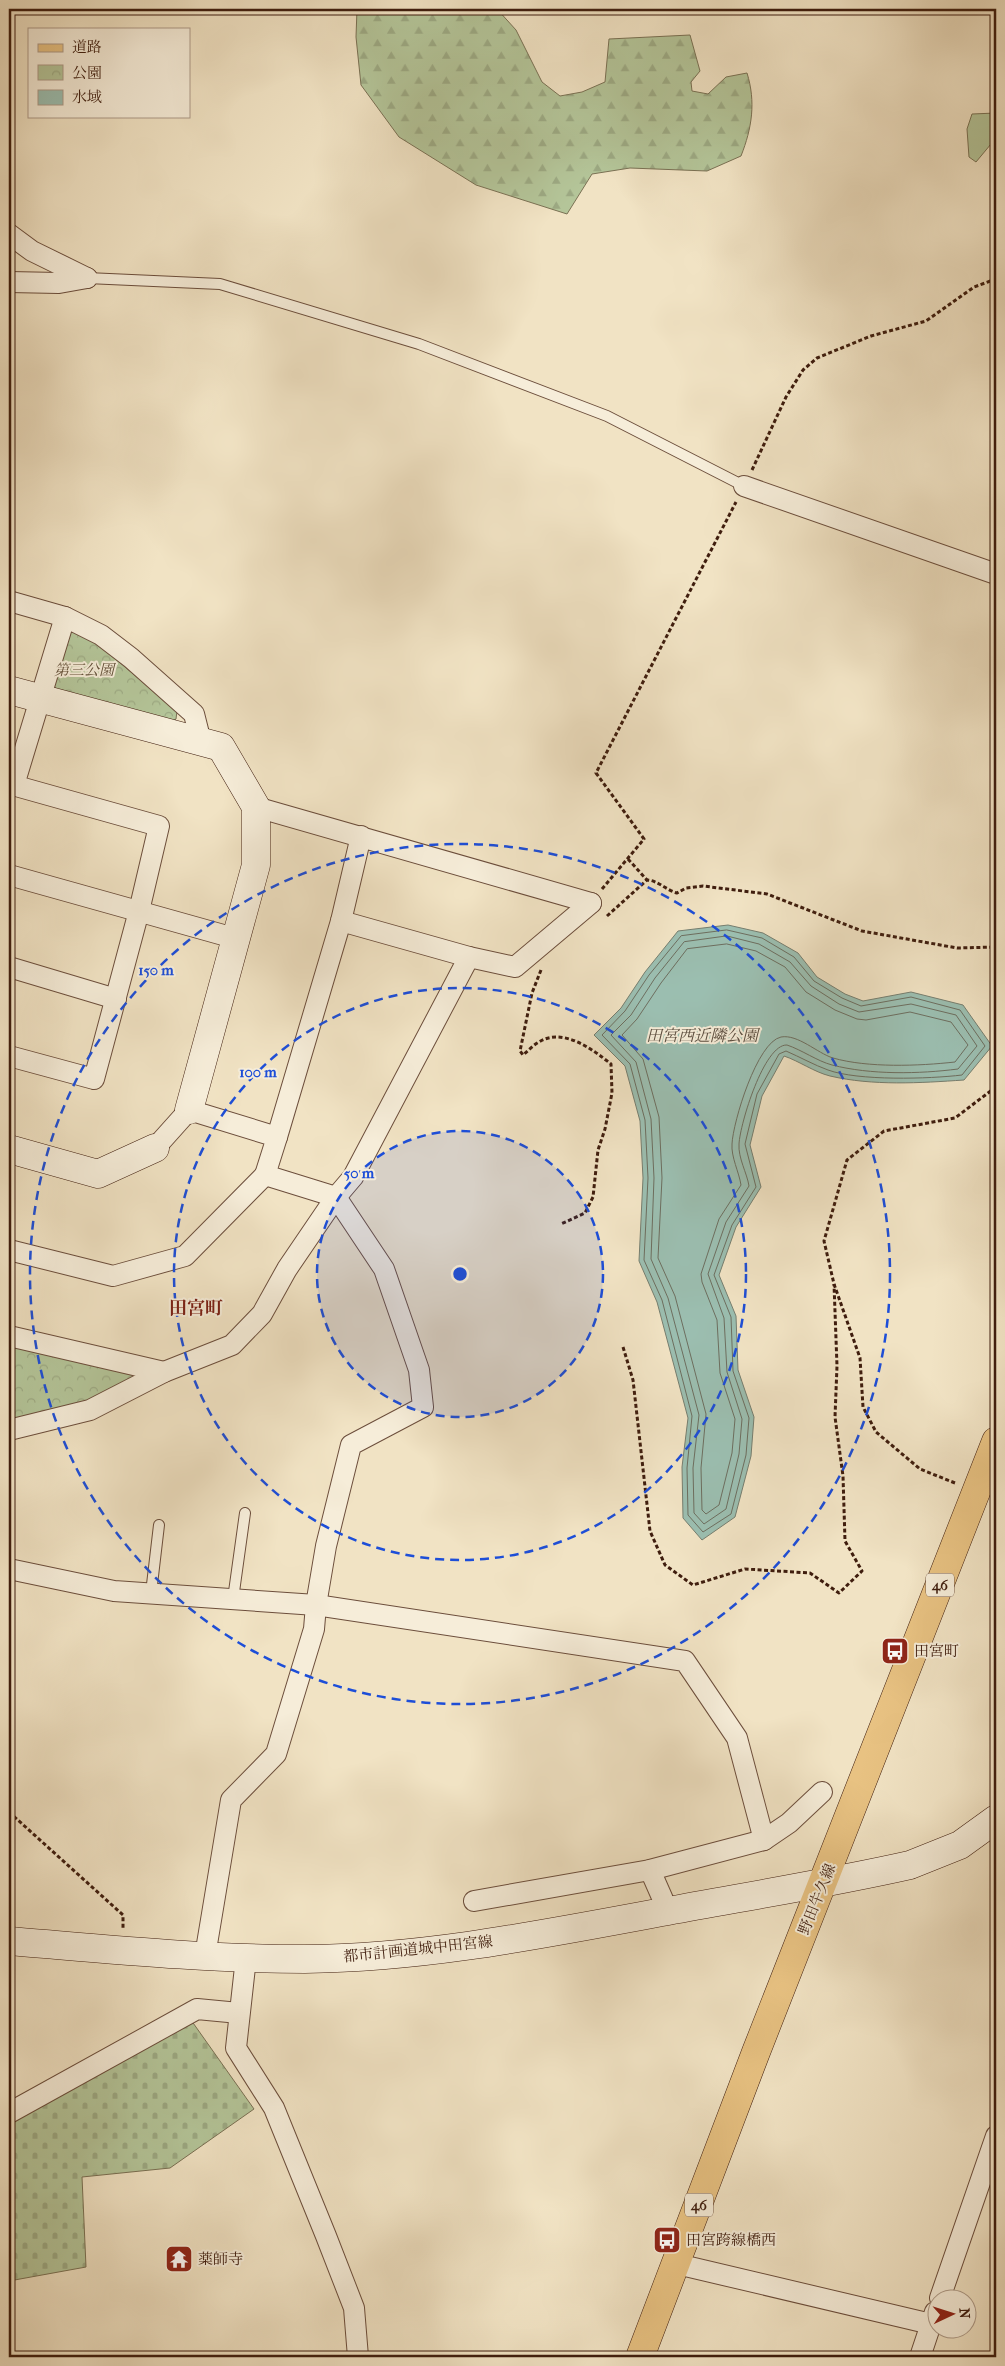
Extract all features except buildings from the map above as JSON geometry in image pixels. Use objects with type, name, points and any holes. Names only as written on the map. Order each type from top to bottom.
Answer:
[{"type":"main road","name":"野田牛久線","points":[[640,2357],[996,1441]]},
{"type":"street","points":[[9,234],[32,251],[87,278]]},
{"type":"street","points":[[9,282],[59,284],[87,278]]},
{"type":"street","points":[[744,486],[996,574]]},
{"type":"street","points":[[9,601],[66,617],[101,634],[194,714],[201,742]]},
{"type":"street","points":[[9,1056],[94,1079],[139,911],[159,826],[12,784],[41,700],[66,617]]},
{"type":"street","points":[[9,690],[221,747],[256,807],[256,864],[234,938],[189,1110],[154,1148],[98,1174],[9,1149]]},
{"type":"street","points":[[256,807],[591,903]]},
{"type":"street","points":[[9,1250],[113,1276],[185,1256],[265,1175],[341,921],[362,836]]},
{"type":"street","points":[[9,874],[234,938]]},
{"type":"street","points":[[341,921],[469,957],[515,967],[591,903]]},
{"type":"street","points":[[9,1430],[90,1410],[164,1372],[232,1345],[262,1314],[287,1269],[336,1197],[353,1177],[469,957]]},
{"type":"street","points":[[9,967],[116,999]]},
{"type":"street","points":[[189,1110],[277,1137]]},
{"type":"street","points":[[205,1956],[231,1800],[276,1754],[314,1629],[326,1546],[351,1445],[423,1407],[418,1370],[384,1269],[336,1197],[265,1175]]},
{"type":"street","points":[[9,1336],[164,1372]]},
{"type":"street","points":[[9,1569],[114,1591],[316,1605],[685,1661],[737,1738],[764,1840]]},
{"type":"street","points":[[474,1901],[650,1870],[764,1840],[789,1823],[822,1792]]},
{"type":"street","name":"都市計画道城中田宮線","points":[[9,1941],[246,1958],[307,1959],[403,1954],[500,1941],[910,1865],[960,1844],[996,1819]]},
{"type":"street","points":[[650,1870],[668,1911]]},
{"type":"street","points":[[246,1958],[236,2048],[274,2108],[326,2236],[354,2308],[358,2357]]},
{"type":"street","points":[[9,2113],[197,2009],[239,2013]]},
{"type":"street","points":[[943,2288],[996,2136]]},
{"type":"street","points":[[677,2264],[928,2323]]},
{"type":"street","points":[[920,2357],[928,2333]]},
{"type":"lane","points":[[87,278],[220,284],[419,344],[607,416],[744,486]]},
{"type":"lane","points":[[233,1598],[245,1512]]},
{"type":"lane","points":[[151,1593],[159,1525]]},
{"type":"path","points":[[591,903],[644,839],[596,773],[744,486],[786,397],[803,370],[817,358],[871,336],[926,321],[974,287],[996,279]]},
{"type":"path","points":[[628,858],[647,880]]},
{"type":"path","points":[[601,920],[647,880],[653,880],[662,888],[677,893],[686,888],[703,886],[767,894],[862,931],[957,948],[996,947]]},
{"type":"path","points":[[544,964],[532,993],[520,1051],[523,1055],[540,1041],[565,1036],[598,1054],[611,1064],[612,1094],[605,1129],[598,1150],[593,1197],[585,1213],[561,1224]]},
{"type":"path","points":[[976,1492],[920,1469],[876,1432],[864,1407],[860,1358],[834,1284],[824,1241],[847,1160],[884,1131],[955,1118],[992,1090],[996,1080]]},
{"type":"path","points":[[623,1347],[633,1380],[650,1531],[665,1565],[693,1585],[745,1569],[810,1573],[839,1593],[862,1572],[845,1541],[843,1476],[835,1417],[837,1366],[834,1284]]},
{"type":"path","points":[[9,1812],[123,1915],[122,1950]]},
{"type":"green space","points":[[357,9],[497,9],[516,30],[542,82],[560,96],[582,92],[605,82],[609,39],[690,35],[700,71],[691,82],[692,91],[708,94],[726,77],[747,73],[750,84],[752,115],[741,156],[707,171],[630,168],[592,174],[567,214],[476,185],[399,137],[361,85],[356,37]]},
{"type":"green space","points":[[996,113],[996,138],[976,162],[969,157],[967,129],[972,114]]},
{"type":"green space","name":"第三公園","points":[[78,632],[86,634],[177,711],[176,719],[170,723],[60,692],[50,683],[65,633]]},
{"type":"green space","points":[[9,1336],[164,1372],[9,1430]]},
{"type":"green space","points":[[191,2020],[254,2109],[170,2168],[82,2177],[86,2267],[9,2281],[9,2116]]},
{"type":"water","name":"田宮西近隣公園","points":[[728,925],[763,933],[798,953],[817,977],[845,994],[863,1001],[911,992],[963,1005],[992,1046],[964,1080],[931,1082],[897,1083],[846,1079],[824,1074],[784,1056],[762,1096],[750,1145],[761,1187],[736,1227],[719,1275],[736,1316],[738,1370],[754,1417],[751,1456],[735,1517],[702,1540],[683,1518],[682,1467],[688,1418],[657,1302],[639,1261],[643,1178],[640,1121],[625,1066],[594,1035],[621,1008],[645,972],[678,931]]},
{"type":"place","name":"田宮町","points":[[895,1651]]},
{"type":"place","name":"田宮跨線橋西","points":[[667,2240]]},
{"type":"place","name":"薬師寺","points":[[179,2259]]},
{"type":"district","name":"田宮町","points":[[196,1308]]}]
